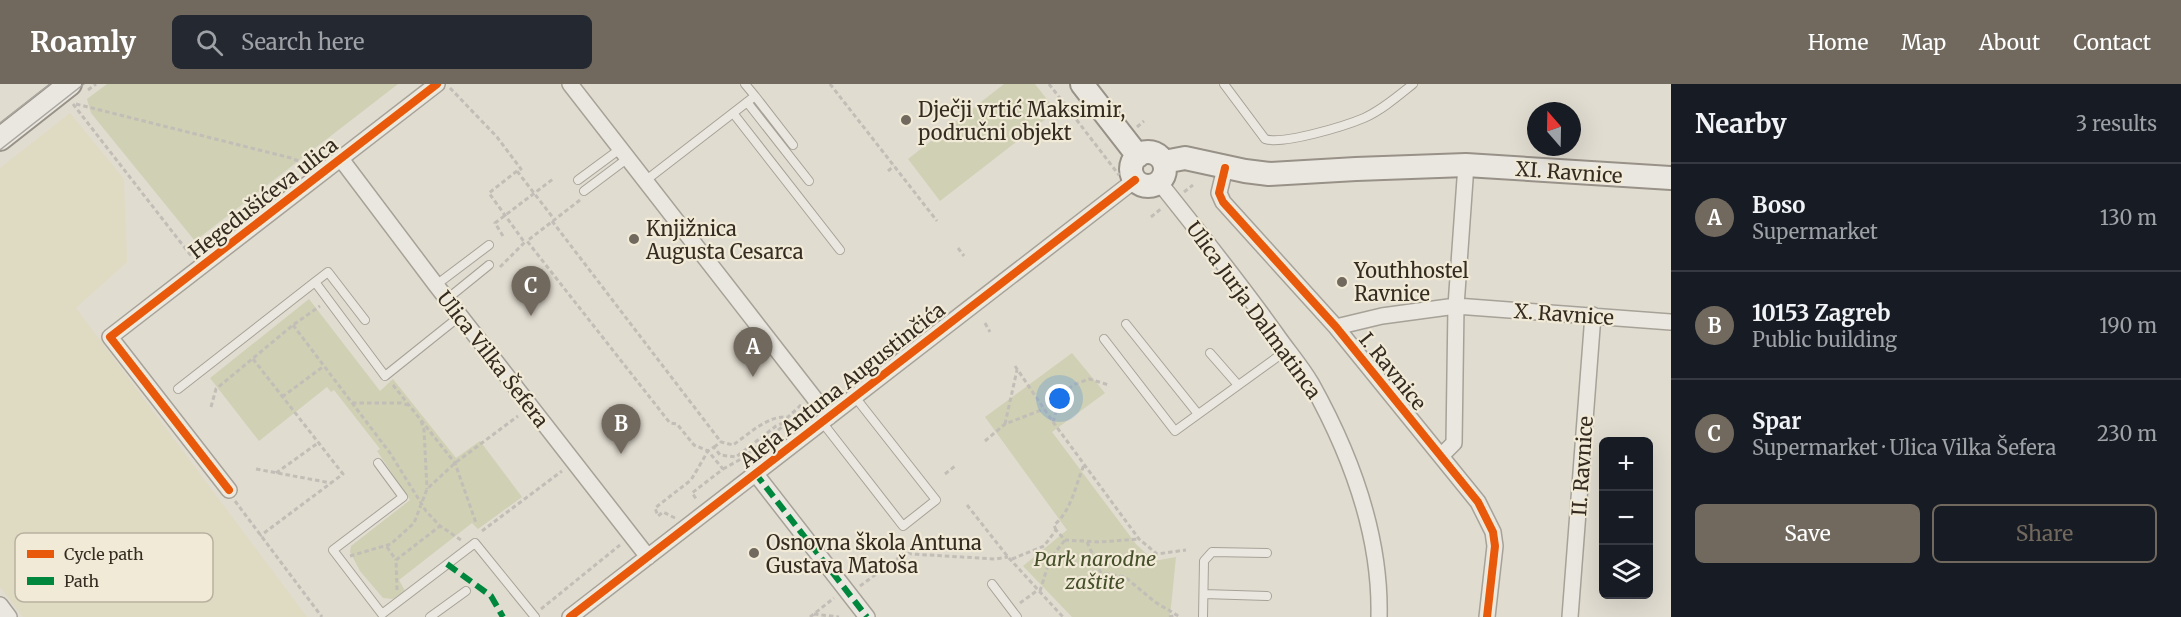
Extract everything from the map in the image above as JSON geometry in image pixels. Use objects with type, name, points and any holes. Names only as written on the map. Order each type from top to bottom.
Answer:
[{"type":"street","points":[[570,84],[826,419]]},
{"type":"street","points":[[1082,84],[1138,156]]},
{"type":"street","name":"Hegedušićeva ulica","points":[[229,490],[110,337],[341,159],[443,86]]},
{"type":"street","points":[[0,139],[64,87]]},
{"type":"street","points":[[1162,172],[1152,153],[1138,156],[1128,178],[1144,186],[1150,186],[1162,172],[1185,158],[1224,168],[1269,174],[1466,165]]},
{"type":"street","name":"Ulica Vilka Šefera","points":[[341,159],[648,557]]},
{"type":"street","name":"XI. Ravnice","points":[[1466,165],[1671,178]]},
{"type":"street","name":"I. Ravnice","points":[[1441,456],[1454,443],[1456,306],[1466,165]]},
{"type":"street","name":"I. Ravnice","points":[[1224,168],[1220,193],[1223,202],[1336,327],[1478,502],[1493,532],[1495,559],[1487,617]]},
{"type":"street","name":"Ulica Jurja Dalmatinca","points":[[1162,172],[1309,380],[1341,444],[1369,526],[1375,560],[1379,617]]},
{"type":"street","name":"Aleja Antuna Augustinčića","points":[[570,617],[826,419],[1128,178]]},
{"type":"street","name":"I. Ravnice","points":[[1336,327],[1382,315],[1456,306]]},
{"type":"street","name":"X. Ravnice","points":[[1456,306],[1671,322]]},
{"type":"street","name":"II. Ravnice","points":[[1570,617],[1593,315]]},
{"type":"street","points":[[755,473],[867,617]]},
{"type":"street","points":[[0,605],[9,617]]},
{"type":"lane","points":[[745,84],[793,145]]},
{"type":"lane","points":[[1224,84],[1265,139],[1272,141],[1291,140],[1364,118],[1413,84]]},
{"type":"lane","points":[[645,181],[755,96]]},
{"type":"lane","points":[[747,102],[809,181]]},
{"type":"lane","points":[[733,113],[840,250]]},
{"type":"lane","points":[[578,180],[624,153]]},
{"type":"lane","points":[[585,193],[624,153]]},
{"type":"lane","points":[[436,285],[489,245]]},
{"type":"lane","points":[[447,299],[489,266]]},
{"type":"lane","points":[[178,388],[328,272],[365,320]]},
{"type":"lane","points":[[315,282],[385,376],[460,316]]},
{"type":"lane","points":[[1126,324],[1198,414]]},
{"type":"lane","points":[[1104,339],[1175,431],[1287,350]]},
{"type":"lane","points":[[1210,353],[1238,385]]},
{"type":"lane","points":[[826,419],[903,526],[936,500],[855,396]]},
{"type":"lane","points":[[378,463],[403,497],[333,550],[383,615],[475,543],[538,614]]},
{"type":"lane","points":[[1203,617],[1204,561],[1212,552],[1268,553]]},
{"type":"lane","points":[[992,585],[1017,617]]},
{"type":"lane","points":[[430,617],[466,591]]},
{"type":"lane","points":[[1204,594],[1267,596]]},
{"type":"path","points":[[830,84],[937,221]]},
{"type":"path","points":[[1048,84],[1128,178]]},
{"type":"path","points":[[443,86],[497,137],[521,169],[489,193],[504,215],[670,423],[677,424],[694,445],[708,451],[723,469]]},
{"type":"path","points":[[200,267],[71,102],[291,158],[302,162],[305,167]]},
{"type":"path","points":[[888,171],[894,166]]},
{"type":"path","points":[[517,171],[721,441],[733,445],[771,419],[779,416],[788,417]]},
{"type":"path","points":[[503,236],[495,223],[553,179]]},
{"type":"path","points":[[496,272],[526,242],[585,193]]},
{"type":"path","points":[[958,248],[964,256]]},
{"type":"path","points":[[211,407],[216,389],[293,325],[329,301]]},
{"type":"path","points":[[985,323],[990,332]]},
{"type":"path","points":[[293,325],[397,462],[426,511],[440,526],[470,546]]},
{"type":"path","points":[[253,359],[343,474],[260,536]]},
{"type":"path","points":[[282,397],[324,366]]},
{"type":"path","points":[[1005,424],[1016,368],[1139,539],[1157,554],[1186,550]]},
{"type":"path","points":[[385,376],[455,463],[476,522]]},
{"type":"path","points":[[1053,422],[1061,396],[1073,385],[1089,379],[1109,386]]},
{"type":"path","points":[[352,403],[401,403],[410,406]]},
{"type":"path","points":[[698,502],[692,493],[782,427],[788,417],[802,404]]},
{"type":"path","points":[[985,441],[1005,424],[1044,409]]},
{"type":"path","points":[[340,559],[386,546],[414,522],[427,489],[455,463],[522,413]]},
{"type":"path","points":[[421,419],[424,430],[427,489]]},
{"type":"path","points":[[714,447],[720,455],[736,457],[784,422]]},
{"type":"path","points":[[683,513],[675,518],[663,512],[658,516],[655,508],[691,480],[708,451],[721,441]]},
{"type":"path","points":[[276,473],[318,443]]},
{"type":"path","points":[[1084,465],[1069,507],[1054,525],[1056,530],[1065,540],[1100,542],[1139,539]]},
{"type":"path","points":[[945,474],[955,466]]},
{"type":"path","points":[[256,469],[331,483]]},
{"type":"path","points":[[482,531],[565,469]]},
{"type":"path","points":[[229,490],[260,536],[322,617]]},
{"type":"path","points":[[967,505],[1009,558],[1063,617]]},
{"type":"path","points":[[396,560],[440,526]]},
{"type":"path","points":[[810,617],[908,551],[911,554],[1009,558],[1044,546],[1056,530]]},
{"type":"path","points":[[1011,609],[1039,591],[1050,559],[1065,540]]},
{"type":"path","points":[[1086,541],[1101,573],[1125,577],[1155,602],[1178,616]]},
{"type":"path","points":[[538,614],[624,542]]},
{"type":"path","points":[[386,546],[396,560],[397,603]]},
{"type":"path","points":[[814,614],[839,617]]},
{"type":"path","points":[[1169,617],[1178,616]]},
{"type":"shaded area","points":[[70,113],[124,179],[127,262],[76,308],[307,617],[23,617],[0,587],[0,168]]},
{"type":"green space","points":[[107,84],[398,84],[195,241],[91,113],[87,99]]},
{"type":"green space","points":[[1004,84],[1035,84],[1056,111],[940,201],[908,159]]},
{"type":"green space","points":[[309,299],[380,391],[393,379],[456,458],[480,441],[522,497],[478,529],[472,523],[399,580],[405,591],[393,599],[383,598],[360,571],[350,552],[351,546],[410,500],[377,451],[380,449],[334,390],[331,392],[327,387],[259,441],[210,378]]},
{"type":"green space","name":"Park narodne zaštite","points":[[1072,353],[1105,393],[1052,432],[1136,544],[1154,561],[1176,557],[1170,617],[1072,617],[1023,566],[1067,530],[985,417]]},
{"type":"tram line","points":[[0,123],[50,84]]},
{"type":"tram line","points":[[0,150],[84,84]]},
{"type":"marked path","points":[[755,473],[867,617]]},
{"type":"marked path","points":[[447,564],[491,596],[503,617]]},
{"type":"cycle path","points":[[229,490],[110,337],[437,84]]},
{"type":"cycle path","points":[[1225,168],[1219,193],[1223,202],[1336,327],[1478,502],[1493,532],[1495,546],[1487,617]]},
{"type":"cycle path","points":[[570,617],[1135,180]]},
{"type":"place","name":"Dječji vrtić Maksimir, područni objekt","points":[[906,120]]},
{"type":"place","name":"Knjižnica Augusta Cesarca","points":[[634,239]]},
{"type":"place","name":"Youthhostel Ravnice","points":[[1342,282]]},
{"type":"place","name":"Spar","points":[[531,316]]},
{"type":"place","name":"Boso","points":[[753,377]]},
{"type":"place","name":"10153 Zagreb","points":[[621,454]]},
{"type":"place","name":"Osnovna škola Antuna Gustava Matoša","points":[[754,553]]}]
